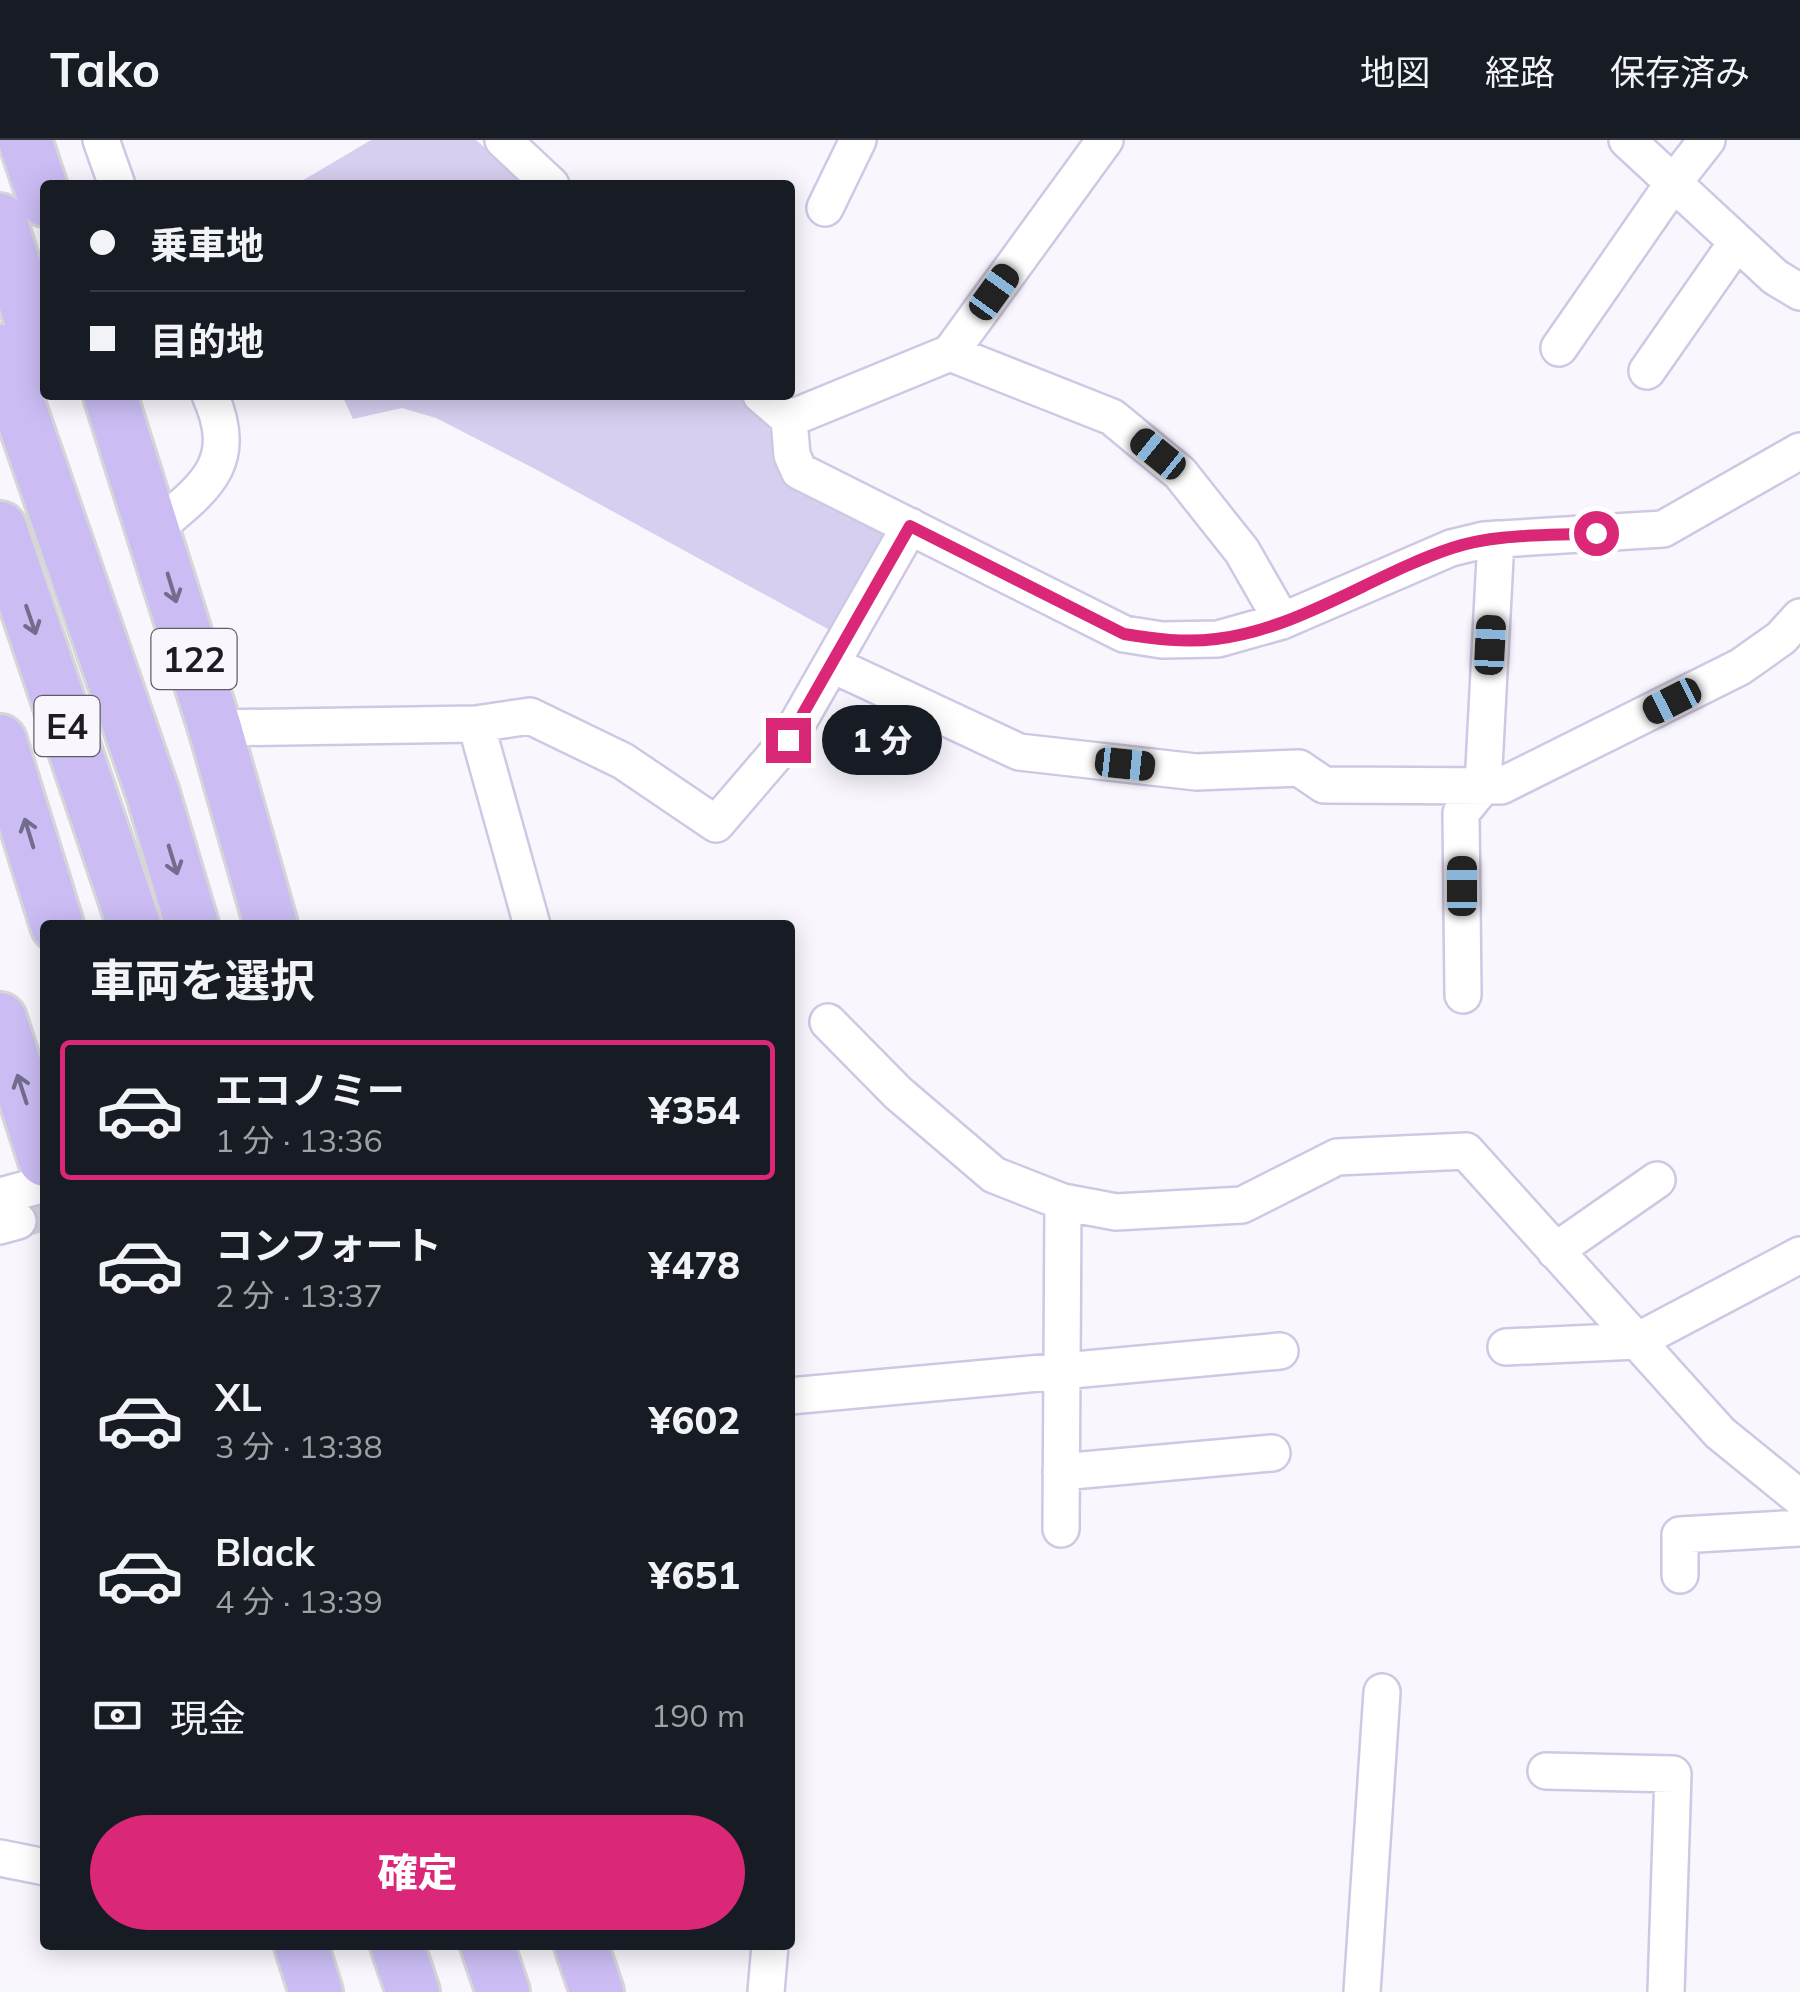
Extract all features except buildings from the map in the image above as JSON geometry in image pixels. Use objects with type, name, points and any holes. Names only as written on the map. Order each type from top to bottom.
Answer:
[{"type":"highway","points":[[25,140],[40,185]]},
{"type":"highway","points":[[0,220],[40,351]]},
{"type":"highway","points":[[0,351],[153,794],[191,920]]},
{"type":"highway","points":[[53,400],[126,666],[153,794]]},
{"type":"highway","name":"122","points":[[112,400],[215,728],[270,920]]},
{"type":"highway","name":"E4","points":[[0,528],[132,920]]},
{"type":"highway","name":"E4","points":[[0,742],[56,920]]},
{"type":"highway","points":[[0,1018],[40,1144]]},
{"type":"highway","points":[[303,1950],[316,1992]]},
{"type":"highway","points":[[399,1950],[413,1992]]},
{"type":"highway","points":[[489,1950],[503,1992]]},
{"type":"highway","points":[[583,1950],[597,1992]]},
{"type":"street","points":[[101,140],[116,180]]},
{"type":"street","points":[[503,140],[546,180]]},
{"type":"street","points":[[826,208],[858,140]]},
{"type":"street","points":[[790,420],[950,352],[1105,140]]},
{"type":"street","points":[[1628,140],[1775,277],[1800,292]]},
{"type":"street","points":[[1558,348],[1707,140]]},
{"type":"street","points":[[1647,371],[1737,242]]},
{"type":"street","points":[[950,352],[1112,416],[1180,472],[1242,551],[1282,622]]},
{"type":"street","points":[[154,530],[196,494],[214,470],[224,447],[220,418],[212,400]]},
{"type":"street","points":[[767,400],[790,420],[792,455],[799,470],[1124,634],[1162,640],[1218,639],[1282,622],[1450,548],[1496,539],[1663,529],[1800,451]]},
{"type":"street","points":[[215,728],[476,724],[530,716],[623,761],[716,824],[788,740],[910,526]]},
{"type":"street","points":[[1463,995],[1461,813],[1483,786],[1496,539]]},
{"type":"street","points":[[832,666],[1018,752],[1196,772],[1299,768],[1324,786],[1501,786],[1740,667],[1781,638],[1800,617]]},
{"type":"street","points":[[476,724],[531,920]]},
{"type":"street","points":[[828,1022],[898,1093],[994,1174],[1063,1202],[1116,1212],[1242,1205],[1337,1158],[1466,1151],[1720,1432],[1800,1498]]},
{"type":"street","points":[[1555,1250],[1657,1180]]},
{"type":"street","points":[[6,1215],[40,1188]]},
{"type":"street","points":[[1061,1529],[1063,1202]]},
{"type":"street","points":[[1506,1348],[1636,1342],[1800,1255]]},
{"type":"street","points":[[795,1396],[1280,1351]]},
{"type":"street","points":[[1061,1472],[1272,1453]]},
{"type":"street","points":[[1680,1575],[1680,1536],[1800,1528]]},
{"type":"street","points":[[1362,1992],[1382,1692]]},
{"type":"street","points":[[1546,1771],[1674,1774],[1666,1992]]},
{"type":"street","points":[[0,1858],[40,1866]]},
{"type":"street","points":[[766,1992],[770,1950]]},
{"type":"shaded area","points":[[371,140],[476,140],[521,180],[303,180]]},
{"type":"shaded area","points":[[344,400],[743,400],[768,423],[781,477],[880,529],[885,547],[835,633],[436,418],[402,408],[353,419]]},
{"type":"tunnel","points":[[18,1221],[40,1214]]},
{"type":"route","points":[[788,740],[910,526],[1124,634],[1162,640],[1218,639],[1282,622],[1450,548],[1484,540],[1596,533]]}]
